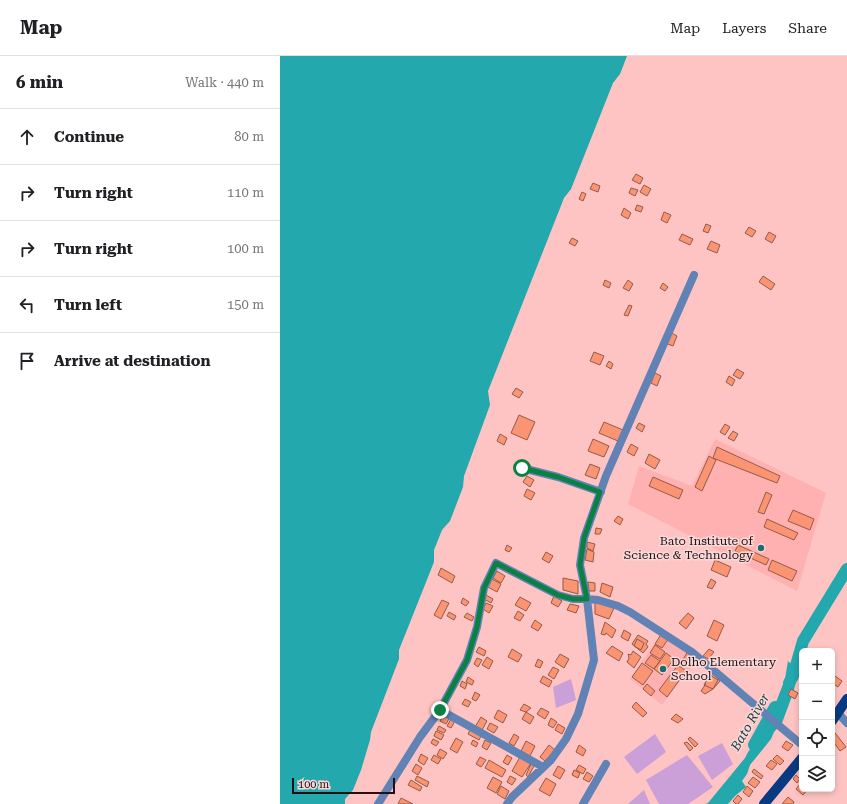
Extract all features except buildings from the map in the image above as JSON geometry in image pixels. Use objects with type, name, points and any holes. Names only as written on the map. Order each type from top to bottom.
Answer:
[{"type":"main road","points":[[835,717],[847,699]]},
{"type":"main road","points":[[764,804],[799,762]]},
{"type":"street","points":[[508,804],[512,797],[551,760],[566,739],[578,714],[594,660],[587,599],[580,565],[584,538],[606,476],[694,275]]},
{"type":"street","points":[[522,468],[558,477],[600,492]]},
{"type":"street","points":[[378,804],[420,737],[440,710],[467,660],[477,627],[484,588],[496,563],[558,595],[573,599],[598,600],[618,606],[630,612],[692,652],[799,742]]},
{"type":"street","points":[[440,710],[543,767]]},
{"type":"street","points":[[835,717],[847,723]]},
{"type":"street","points":[[583,804],[606,764]]},
{"type":"shaded area","name":"Bato Institute of Science & Technology","points":[[715,439],[826,493],[797,591],[628,504],[639,466],[692,486]]},
{"type":"shaded area","name":"Dolho Elementary School","points":[[662,633],[698,658],[662,705],[630,679]]},
{"type":"shaded area","points":[[571,679],[576,700],[556,708],[553,687]]},
{"type":"shaded area","points":[[655,734],[666,752],[637,774],[624,757]]},
{"type":"shaded area","points":[[722,743],[733,764],[712,780],[698,756]]},
{"type":"shaded area","points":[[687,755],[713,787],[688,804],[659,804],[646,780]]},
{"type":"shaded area","points":[[644,790],[650,804],[628,804]]},
{"type":"water","points":[[280,56],[627,56],[620,74],[613,83],[571,189],[564,198],[488,391],[490,405],[464,476],[463,487],[450,521],[442,530],[434,550],[434,562],[399,650],[399,659],[371,732],[361,770],[353,790],[345,799],[345,804],[280,804]]},
{"type":"water","points":[[788,661],[799,672],[792,696],[782,723],[750,765],[747,774],[742,781],[746,787],[728,804],[705,804],[708,803],[745,758],[758,736],[768,723],[785,679]]},
{"type":"waterway","name":"Bato River","points":[[789,683],[793,676],[803,641],[847,569]]},
{"type":"waterway","name":"Bato River","points":[[754,745],[775,707]]},
{"type":"place","name":"Bato Institute of Science & Technology","points":[[761,548]]},
{"type":"place","name":"Dolho Elementary School","points":[[663,669]]},
{"type":"route","points":[[440,710],[467,660],[477,627],[484,588],[496,563],[558,595],[573,599],[587,599],[580,565],[584,538],[600,492],[558,477],[522,468]]}]
